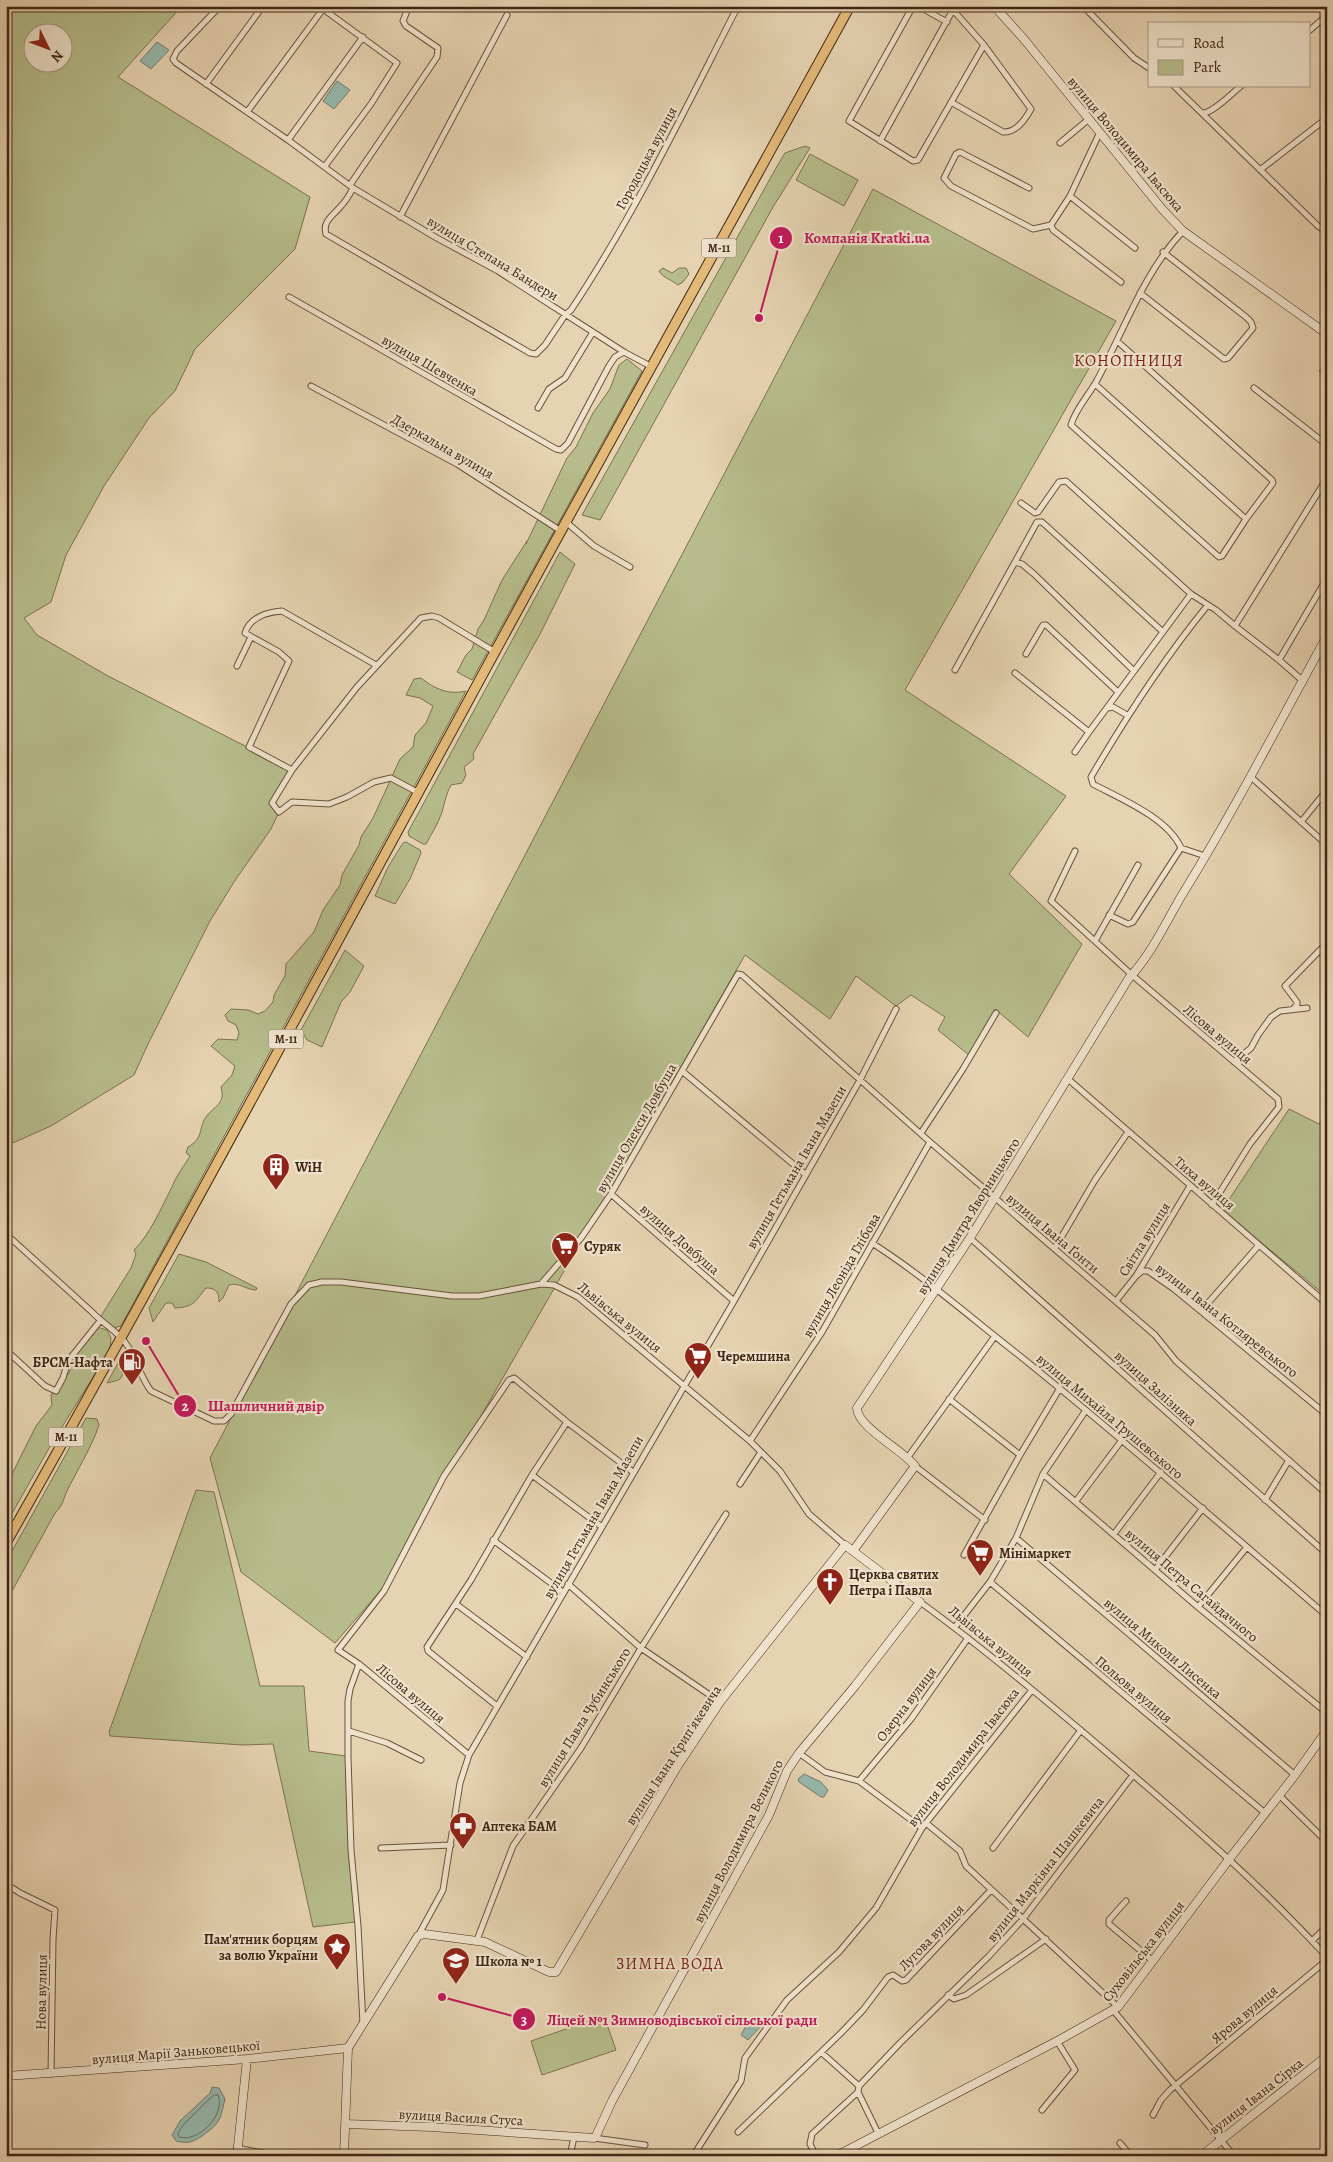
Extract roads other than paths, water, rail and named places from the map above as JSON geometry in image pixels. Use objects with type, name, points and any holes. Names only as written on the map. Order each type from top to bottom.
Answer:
[{"type":"highway","name":"М-11","points":[[6,1543],[122,1338],[561,531],[850,6]]},
{"type":"street","name":"вулиця Степана Бандери","points":[[220,6],[174,56],[176,63],[288,140],[352,187],[400,217],[498,271],[624,352],[652,367]]},
{"type":"street","points":[[206,84],[263,6]]},
{"type":"street","points":[[352,187],[437,57],[438,48],[406,26],[403,21],[410,6]]},
{"type":"street","name":"Городоцька вулиця","points":[[352,187],[342,206],[326,223],[324,229],[326,234],[530,353],[536,354],[540,352],[565,314],[571,310],[580,296],[648,179],[738,6]]},
{"type":"street","points":[[913,6],[849,119],[850,124],[913,161],[918,160],[984,45]]},
{"type":"street","points":[[918,6],[947,22]]},
{"type":"street","name":"вулиця Володимира Івасюка","points":[[994,6],[1162,209],[1183,230],[1327,334]]},
{"type":"street","points":[[247,112],[321,7],[397,61],[397,65],[371,104],[324,166]]},
{"type":"street","points":[[1086,7],[1134,58],[1148,67]]},
{"type":"street","points":[[880,141],[954,8],[1030,106],[1030,111],[1015,129],[1003,132],[952,102]]},
{"type":"street","points":[[400,217],[507,15]]},
{"type":"street","points":[[1310,30],[1327,15]]},
{"type":"street","points":[[288,140],[363,37]]},
{"type":"street","points":[[1176,88],[1318,226],[1327,232]]},
{"type":"street","points":[[1202,114],[1213,109],[1239,88]]},
{"type":"street","points":[[1260,170],[1327,118]]},
{"type":"street","points":[[1060,143],[1088,119]]},
{"type":"street","points":[[1028,188],[960,152],[956,154],[944,178],[951,186],[1033,229],[1051,225],[1070,196],[1100,132]]},
{"type":"street","points":[[1070,196],[1135,248]]},
{"type":"street","points":[[1051,225],[1053,230],[1121,282]]},
{"type":"street","points":[[1117,341],[1272,480],[1273,483],[1246,519],[1222,556],[1219,557],[1072,427],[1071,423],[1095,384],[1140,293],[1164,252],[1183,230]]},
{"type":"street","points":[[1140,293],[1224,359],[1228,358],[1253,328],[1251,322],[1246,317],[1164,252]]},
{"type":"street","name":"вулиця Шевченка","points":[[289,297],[450,390],[561,450],[568,442],[612,361],[624,352]]},
{"type":"street","points":[[538,408],[549,389],[564,378],[593,332]]},
{"type":"street","points":[[1095,384],[1246,519]]},
{"type":"street","name":"Дзеркальна вулиця","points":[[311,386],[457,464],[561,531]]},
{"type":"street","points":[[1254,388],[1327,445]]},
{"type":"street","points":[[1235,626],[1327,478]]},
{"type":"street","points":[[1021,503],[1035,513],[1038,512],[1059,482],[1066,481],[1191,594],[1216,610],[1303,681]]},
{"type":"street","points":[[566,522],[594,546],[630,567]]},
{"type":"street","points":[[954,670],[1037,522],[1042,522],[1162,631]]},
{"type":"street","points":[[1015,562],[1022,564],[1034,574],[1134,671]]},
{"type":"street","points":[[1279,660],[1327,578]]},
{"type":"street","points":[[1075,752],[1191,594]]},
{"type":"street","points":[[1205,856],[1180,848],[1174,835],[1163,824],[1091,781],[1091,777],[1128,715],[1176,645],[1207,606]]},
{"type":"street","points":[[292,770],[249,747],[289,662],[278,652],[245,633],[246,629],[258,617],[271,612],[282,611],[376,665]]},
{"type":"street","points":[[420,793],[391,778],[374,782],[347,797],[329,804],[292,802],[279,812],[272,803],[292,770],[376,665],[421,618],[432,616],[462,630],[496,652]]},
{"type":"street","points":[[1026,654],[1043,625],[1046,625],[1118,692]]},
{"type":"street","name":"вулиця Дмитра Яворницького","points":[[908,1457],[871,1430],[858,1415],[857,1408],[970,1238],[1205,856],[1251,778],[1327,636]]},
{"type":"street","points":[[237,666],[251,637]]},
{"type":"street","points":[[1015,673],[1089,732]]},
{"type":"street","points":[[1108,708],[1114,707],[1128,715]]},
{"type":"street","points":[[1251,778],[1327,845]]},
{"type":"street","points":[[1301,822],[1327,790]]},
{"type":"street","points":[[1109,915],[1128,924],[1134,922],[1180,848]]},
{"type":"street","name":"Лісова вулиця","points":[[1075,852],[1051,901],[1132,974],[1278,1099],[1279,1107],[1250,1144],[1212,1205]]},
{"type":"street","points":[[1095,941],[1138,865]]},
{"type":"street","points":[[1292,1010],[1298,1002],[1285,986],[1325,948]]},
{"type":"street","name":"вулиця Олекси Довбуша","points":[[541,1284],[581,1238],[611,1194],[738,974]]},
{"type":"street","name":"вулиця Івана Ґонти","points":[[738,974],[742,975],[930,1142],[1116,1301],[1164,1344],[1176,1361],[1327,1494]]},
{"type":"street","points":[[1234,1062],[1251,1048],[1271,1017],[1280,1011],[1307,1008]]},
{"type":"street","name":"вулиця Гетьмана Івана Мазепи","points":[[348,2048],[418,1936],[443,1890],[460,1783],[469,1755],[685,1386],[860,1080],[896,1009]]},
{"type":"street","points":[[921,1133],[996,1014]]},
{"type":"street","points":[[682,1071],[805,1174]]},
{"type":"street","name":"Тиха вулиця","points":[[1068,1079],[1327,1304]]},
{"type":"street","points":[[1055,1248],[1095,1180],[1128,1132]]},
{"type":"street","name":"вулиця Леоніда Глібова","points":[[750,1440],[822,1332],[930,1142]]},
{"type":"street","name":"Світла вулиця","points":[[1116,1301],[1136,1276],[1190,1186]]},
{"type":"street","name":"вулиця Довбуша","points":[[611,1194],[734,1300]]},
{"type":"street","points":[[6,1234],[100,1321],[122,1338],[128,1345],[145,1383],[151,1391],[214,1421],[224,1421],[231,1414],[291,1304],[309,1285],[322,1282],[341,1282],[452,1296],[479,1296],[541,1284]]},
{"type":"street","name":"вулиця Залізняка","points":[[970,1238],[1327,1554]]},
{"type":"street","name":"вулиця Михайла Грушевського","points":[[872,1244],[937,1289],[1060,1388],[1161,1472],[1327,1616]]},
{"type":"street","points":[[1201,1311],[1259,1245]]},
{"type":"street","name":"вулиця Івана Котляревського","points":[[1136,1276],[1142,1271],[1148,1271],[1201,1311],[1327,1415]]},
{"type":"street","name":"Львівська вулиця","points":[[541,1284],[566,1290],[578,1297],[750,1440],[780,1470],[809,1514],[845,1545],[955,1627],[1081,1730],[1230,1858],[1312,1941],[1327,1959]]},
{"type":"street","points":[[6,1350],[45,1386],[56,1391],[63,1378],[68,1361],[100,1321]]},
{"type":"street","points":[[985,1520],[915,1466],[908,1457],[995,1336]]},
{"type":"street","name":"Лісова вулиця","points":[[469,1755],[359,1664],[338,1650],[384,1591],[444,1476],[509,1380],[514,1378],[567,1422]]},
{"type":"street","points":[[964,1555],[1060,1388]]},
{"type":"street","points":[[950,1399],[1020,1455]]},
{"type":"street","points":[[955,1627],[990,1582],[1016,1538],[1043,1474],[1086,1410]]},
{"type":"street","points":[[497,1706],[427,1650],[429,1643],[456,1604],[532,1475],[567,1422],[633,1472]]},
{"type":"street","points":[[1076,1501],[1122,1440]]},
{"type":"street","points":[[740,1484],[761,1452]]},
{"type":"street","points":[[1265,1500],[1289,1460]]},
{"type":"street","points":[[853,1551],[915,1466]]},
{"type":"street","points":[[1114,1534],[1161,1472]]},
{"type":"street","name":"вулиця Петра Сагайдачного","points":[[1043,1474],[1198,1607],[1327,1713]]},
{"type":"street","points":[[532,1475],[602,1527]]},
{"type":"street","points":[[1155,1570],[1203,1508]]},
{"type":"street","name":"вулиця Павла Чубинського","points":[[477,1940],[513,1846],[581,1748],[641,1648],[726,1514]]},
{"type":"street","name":"вулиця Миколи Лисенка","points":[[1016,1538],[1296,1775]]},
{"type":"street","points":[[493,1540],[563,1592]]},
{"type":"street","name":"вулиця Івана Крипʼякевича","points":[[477,1940],[494,1945],[549,1972],[556,1972],[667,1784],[720,1702],[845,1545]]},
{"type":"street","points":[[1198,1607],[1247,1547]]},
{"type":"street","name":"Польова вулиця","points":[[990,1582],[1265,1813]]},
{"type":"street","points":[[568,1584],[641,1648],[720,1702]]},
{"type":"street","name":"вулиця Володимира Великого","points":[[594,2138],[612,2101],[769,1815],[787,1771],[799,1753],[861,1679],[920,1602]]},
{"type":"street","points":[[456,1604],[527,1657]]},
{"type":"street","name":"Озерна вулиця","points":[[859,1781],[911,1719],[968,1638]]},
{"type":"street","points":[[359,1664],[348,1700],[351,1850],[358,1926],[363,2025]]},
{"type":"street","name":"вулиця Володимира Івасюка","points":[[694,2156],[741,2081],[745,2058],[787,2000],[839,1952],[876,1908],[924,1826],[1032,1690]]},
{"type":"street","points":[[993,1848],[1081,1730]]},
{"type":"street","points":[[349,1731],[387,1742],[422,1760]]},
{"type":"street","name":"Суховільська вулиця","points":[[836,2156],[1057,2041],[1115,2008],[1154,1961],[1326,1733]]},
{"type":"street","points":[[799,1753],[825,1772],[859,1781],[960,1851],[966,1866],[1046,1939],[1115,2008],[1234,2156]]},
{"type":"street","name":"вулиця Маркіяна Шашкевича","points":[[816,2156],[810,2144],[812,2134],[859,2089],[948,1995],[990,1956],[1023,1918],[1133,1775]]},
{"type":"street","points":[[1280,1796],[1327,1842]]},
{"type":"street","points":[[381,1848],[451,1845]]},
{"type":"street","name":"Нова вулиця","points":[[6,1884],[55,1910],[51,2074]]},
{"type":"street","name":"Лугова вулиця","points":[[738,2132],[822,2053],[863,2010],[888,1977],[893,1975],[902,1981],[906,1980],[991,1890]]},
{"type":"street","points":[[1126,1901],[1109,1920],[1109,1924],[1154,1961]]},
{"type":"street","points":[[1312,1941],[1327,1926]]},
{"type":"street","points":[[418,1936],[430,1933],[477,1940]]},
{"type":"street","points":[[948,1995],[954,1999],[966,1995],[1046,1939]]},
{"type":"street","name":"Ярова вулиця","points":[[1153,2115],[1161,2100],[1176,2085],[1327,1959]]},
{"type":"street","points":[[1042,2110],[1074,2070],[1057,2041]]},
{"type":"street","points":[[344,2156],[348,2048]]},
{"type":"street","name":"вулиця Марії Заньковецької","points":[[6,2076],[246,2059],[348,2048]]},
{"type":"street","points":[[822,2053],[859,2089],[878,2133]]},
{"type":"street","name":"вулиця Івана Сірка","points":[[1201,2156],[1327,2056]]},
{"type":"street","points":[[246,2059],[237,2152],[278,2156]]},
{"type":"street","name":"вулиця Василя Стуса","points":[[346,2124],[431,2126],[594,2138],[645,2146]]},
{"type":"street","points":[[570,2156],[574,2137]]},
{"type":"street","points":[[1120,2143],[1131,2156]]},
{"type":"water","points":[[157,42],[169,50],[151,69],[140,61]]},
{"type":"water","points":[[337,81],[350,90],[334,109],[323,101]]},
{"type":"water","points":[[804,1774],[821,1782],[828,1790],[824,1797],[821,1797],[799,1782],[798,1779]]},
{"type":"water","points":[[750,2019],[762,2025],[748,2040],[741,2035]]},
{"type":"water","points":[[212,2087],[219,2088],[225,2099],[218,2121],[196,2140],[190,2142],[176,2141],[172,2135],[180,2121],[210,2093]]},
{"type":"place","name":"Компанія Kratki.ua","points":[[759,318]]},
{"type":"place","name":"WiH","points":[[276,1191]]},
{"type":"place","name":"Суряк","points":[[565,1270]]},
{"type":"place","name":"Шашличний двір","points":[[146,1341]]},
{"type":"place","name":"Черемшина","points":[[698,1380]]},
{"type":"place","name":"БРСМ-Нафта","points":[[132,1386]]},
{"type":"place","name":"Мінімаркет","points":[[980,1577]]},
{"type":"place","name":"Церква святих Петра і Павла","points":[[830,1606]]},
{"type":"place","name":"Аптека БАМ","points":[[463,1850]]},
{"type":"place","name":"Пам'ятник борцям за волю України","points":[[337,1971]]},
{"type":"place","name":"Школа № 1","points":[[456,1985]]},
{"type":"place","name":"Ліцей №1 Зимноводівської сільської ради","points":[[442,1997]]},
{"type":"district","name":"КОНОПНИЦЯ","points":[[1129,360]]},
{"type":"district","name":"ЗИМНА ВОДА","points":[[670,1963]]}]
